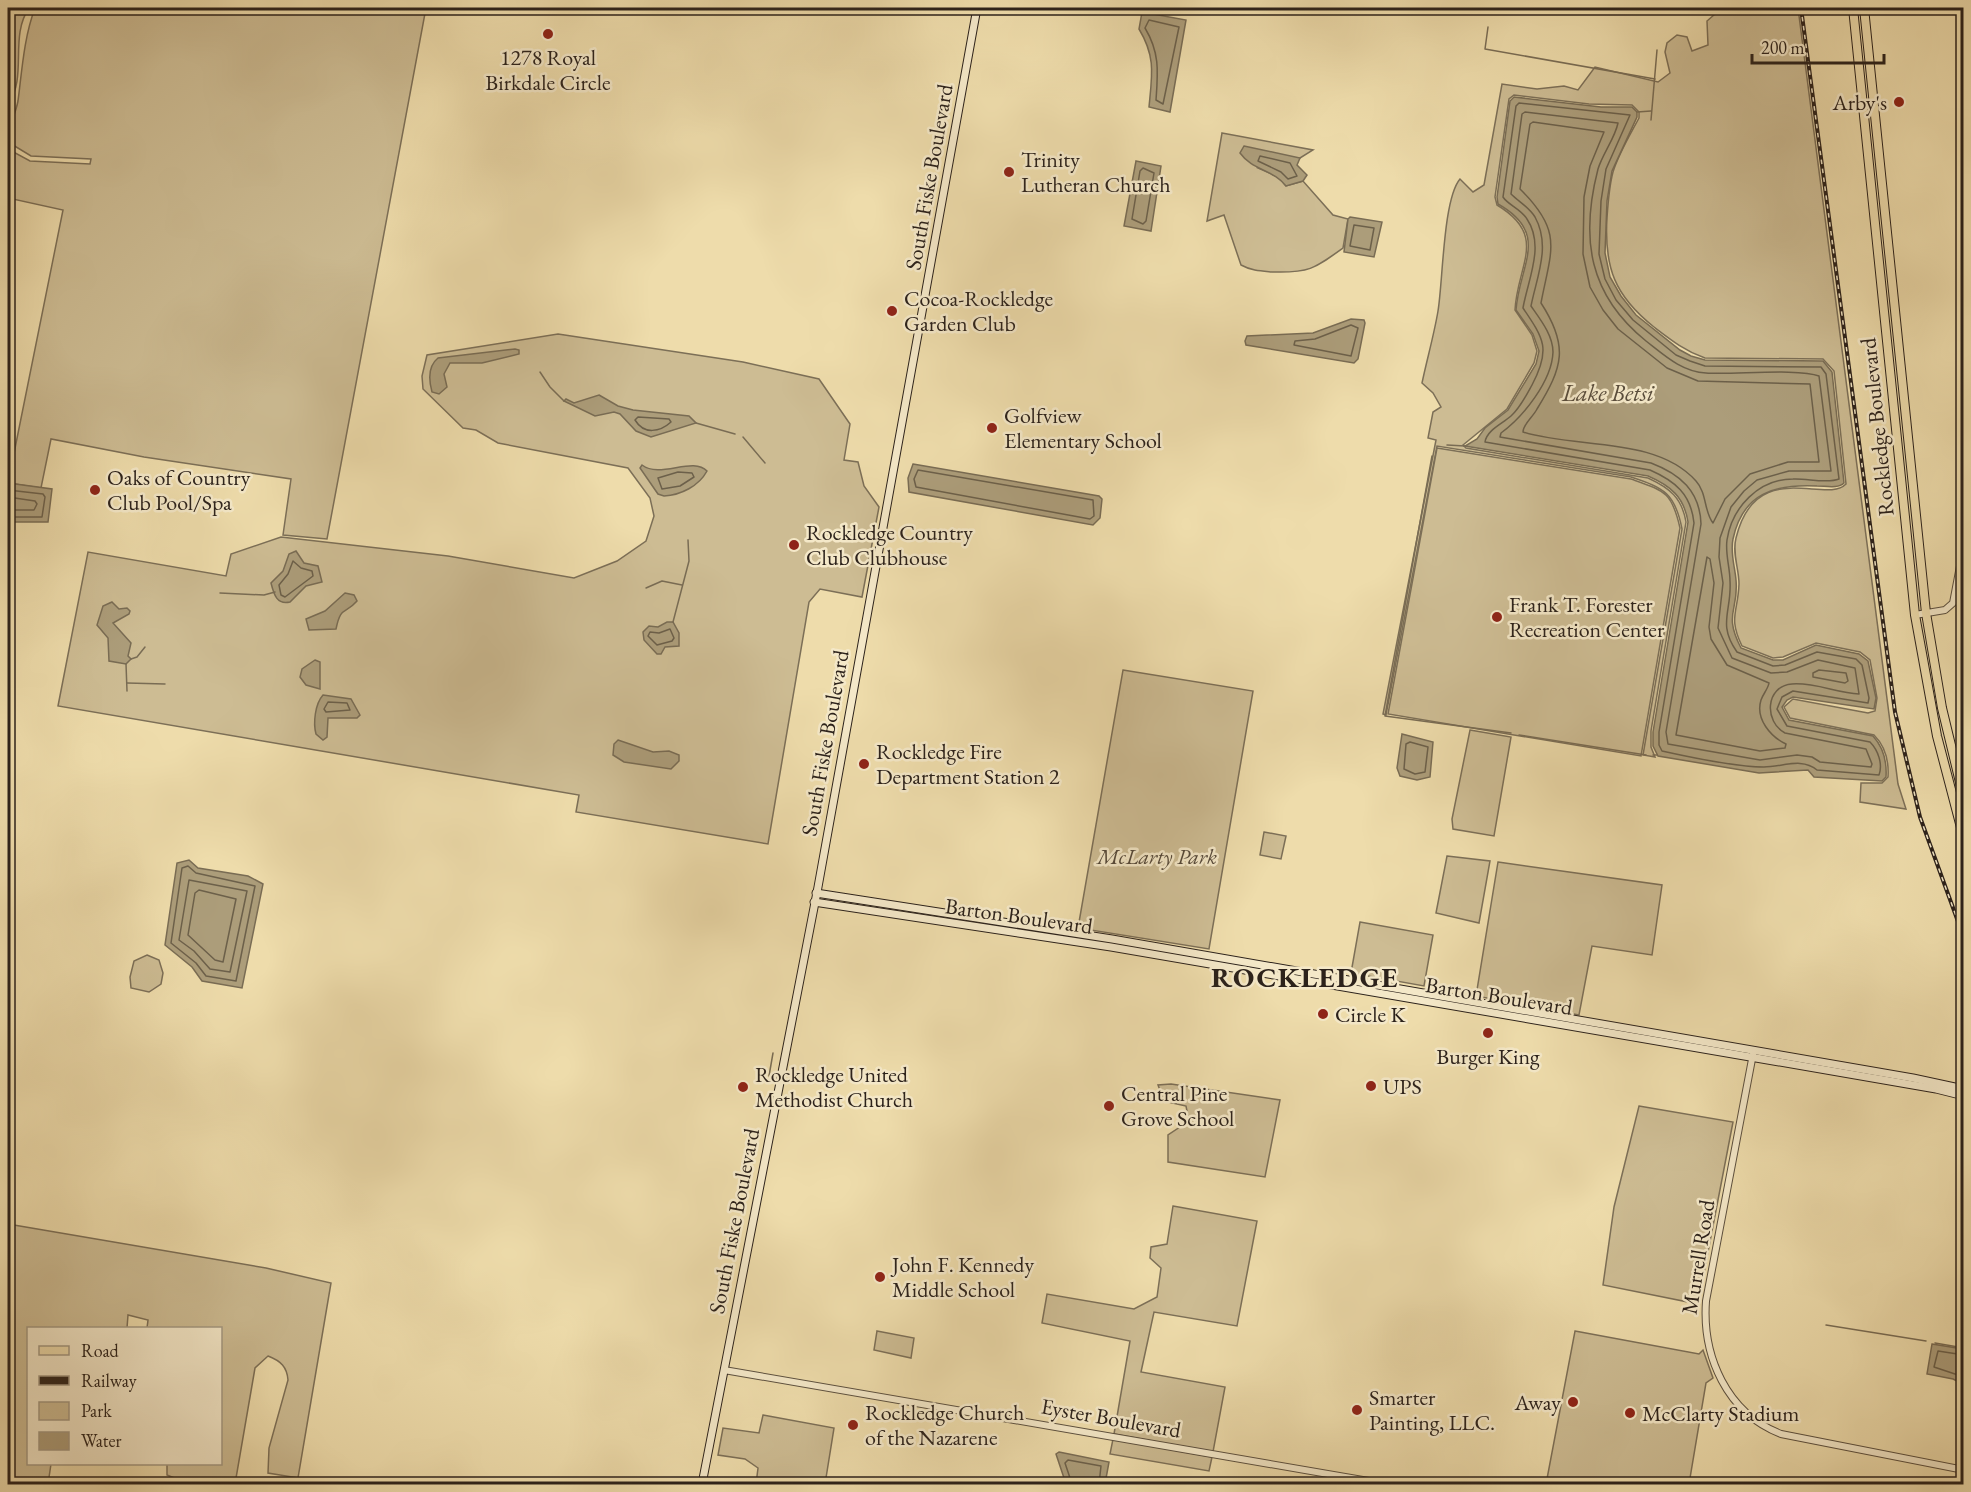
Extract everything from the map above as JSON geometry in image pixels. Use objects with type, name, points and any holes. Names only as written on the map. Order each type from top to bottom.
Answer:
[{"type":"main road","name":"South Fiske Boulevard","points":[[702,1485],[816,893],[977,8]]},
{"type":"main road","name":"Rockledge Boulevard","points":[[1853,8],[1915,615],[1930,707],[1964,839]]},
{"type":"main road","name":"Rockledge Boulevard","points":[[1864,8],[1926,613],[1942,708],[1964,799]]},
{"type":"main road","points":[[1876,235],[1889,252]]},
{"type":"main road","points":[[1879,268],[1892,283]]},
{"type":"main road","points":[[1898,453],[1911,474]]},
{"type":"main road","points":[[1900,478],[1907,484],[1913,495]]},
{"type":"main road","points":[[1928,693],[1942,708]]},
{"type":"main road","points":[[1930,707],[1946,727]]},
{"type":"main road","name":"Barton Boulevard","points":[[816,893],[1242,966],[1382,995],[1666,1043],[1857,1068],[1964,1096]]},
{"type":"main road","name":"Barton Boulevard","points":[[814,902],[1383,986],[1694,1040],[1855,1076],[1964,1089]]},
{"type":"main road","points":[[874,912],[887,904]]},
{"type":"main road","points":[[1382,995],[1383,986]]},
{"type":"main road","points":[[1515,1017],[1520,1014],[1544,1014]]},
{"type":"main road","points":[[1555,1024],[1572,1019]]},
{"type":"main road","points":[[1666,1043],[1672,1039],[1694,1040]]},
{"type":"main road","points":[[1855,1076],[1857,1068]]},
{"type":"street","points":[[1915,615],[1945,610],[1954,599],[1964,545]]},
{"type":"street","name":"Murrell Road","points":[[1753,1054],[1706,1301],[1706,1342],[1722,1382],[1746,1414],[1766,1428],[1781,1434],[1964,1470]]},
{"type":"street","name":"Eyster Boulevard","points":[[724,1370],[1386,1485]]},
{"type":"green space","points":[[8,8],[29,8],[20,31],[17,82],[8,105]]},
{"type":"green space","points":[[35,8],[426,8],[327,539],[283,535],[291,479],[144,457],[51,439],[41,488],[8,483],[63,210],[8,198],[8,149],[30,161],[90,164],[91,159],[31,156],[8,142],[9,130],[18,101],[26,42]]},
{"type":"green space","points":[[1722,8],[1798,8],[1898,784],[1906,809],[1860,802],[1861,783],[1882,783],[1888,777],[1886,754],[1874,735],[1790,718],[1784,707],[1793,699],[1868,713],[1875,711],[1877,698],[1870,660],[1860,652],[1816,643],[1783,657],[1773,658],[1742,646],[1738,636],[1735,628],[1739,584],[1735,544],[1746,513],[1759,498],[1774,490],[1836,489],[1846,484],[1834,371],[1823,359],[1705,358],[1672,341],[1630,304],[1621,292],[1610,266],[1607,236],[1608,201],[1613,172],[1621,151],[1639,118],[1639,112],[1632,105],[1589,104],[1514,95],[1509,99],[1495,197],[1497,205],[1513,217],[1522,228],[1526,240],[1524,265],[1515,310],[1532,335],[1537,351],[1534,363],[1507,409],[1463,445],[1466,448],[1648,478],[1669,490],[1678,500],[1686,522],[1651,731],[1651,747],[1655,757],[1643,755],[1682,529],[1676,507],[1660,489],[1631,477],[1437,446],[1386,715],[1383,714],[1436,440],[1428,438],[1433,412],[1441,407],[1433,393],[1422,383],[1438,311],[1444,241],[1450,204],[1454,189],[1460,179],[1473,192],[1484,185],[1502,84],[1537,89],[1564,86],[1578,90],[1595,67],[1658,82],[1670,73],[1665,52],[1667,43],[1677,35],[1687,37],[1692,51],[1708,45],[1707,21]]},
{"type":"green space","points":[[1222,133],[1313,150],[1300,158],[1258,168],[1278,177],[1286,186],[1303,181],[1333,215],[1348,219],[1343,248],[1318,265],[1295,272],[1253,270],[1241,265],[1224,215],[1207,221]]},
{"type":"green space","points":[[558,334],[743,362],[819,379],[850,424],[844,460],[858,462],[864,486],[879,507],[862,597],[820,589],[809,602],[768,844],[576,812],[579,795],[58,706],[88,552],[226,576],[231,554],[281,537],[448,556],[574,578],[617,561],[646,541],[654,516],[650,498],[628,468],[498,443],[476,430],[463,428],[423,389],[422,376],[427,355]]},
{"type":"green space","points":[[1437,448],[1631,479],[1659,490],[1670,500],[1680,528],[1641,756],[1388,714]]},
{"type":"green space","name":"McLarty Park","points":[[1123,670],[1253,691],[1209,949],[1078,928]]},
{"type":"green space","points":[[1470,730],[1511,737],[1494,836],[1453,829],[1452,819]]},
{"type":"green space","points":[[1264,832],[1286,836],[1281,859],[1260,855]]},
{"type":"green space","points":[[1447,856],[1490,861],[1479,923],[1436,913]]},
{"type":"green space","points":[[1498,862],[1662,885],[1652,955],[1592,946],[1579,1015],[1476,996]]},
{"type":"green space","points":[[1360,922],[1433,935],[1424,986],[1351,973]]},
{"type":"green space","points":[[147,955],[159,960],[163,973],[161,984],[149,992],[131,988],[130,977],[134,961]]},
{"type":"green space","points":[[1171,1084],[1280,1100],[1265,1177],[1168,1162],[1168,1135],[1189,1121],[1186,1106],[1164,1101],[1158,1085]]},
{"type":"green space","points":[[1639,1106],[1733,1122],[1698,1304],[1603,1285],[1614,1207]]},
{"type":"green space","points":[[1173,1206],[1257,1221],[1237,1326],[1154,1312],[1141,1372],[1225,1387],[1213,1452],[1114,1434],[1130,1341],[1042,1323],[1047,1294],[1134,1309],[1157,1297],[1161,1268],[1150,1258],[1151,1247],[1167,1244]]},
{"type":"green space","points":[[8,1224],[266,1268],[331,1283],[298,1478],[268,1473],[269,1448],[288,1380],[282,1365],[268,1356],[255,1368],[235,1484],[178,1484],[177,1479],[167,1475],[167,1465],[222,1465],[222,1327],[147,1327],[148,1320],[128,1315],[127,1327],[27,1327],[27,1465],[51,1465],[48,1484],[8,1478]]},
{"type":"green space","points":[[877,1331],[914,1338],[911,1358],[874,1350]]},
{"type":"green space","name":"McClarty Stadium","points":[[1575,1331],[1699,1354],[1703,1350],[1713,1378],[1706,1383],[1689,1484],[1546,1484]]},
{"type":"green space","points":[[763,1415],[834,1428],[825,1484],[756,1484],[758,1468],[745,1459],[718,1455],[723,1428],[759,1433]]},
{"type":"green space","points":[[1113,1439],[1212,1457],[1209,1471],[1110,1454]]},
{"type":"water","points":[[1142,12],[1186,20],[1170,112],[1149,107],[1152,66],[1148,48],[1139,29]]},
{"type":"water","name":"Lake Betsi","points":[[1514,97],[1601,107],[1632,107],[1637,112],[1637,117],[1612,171],[1607,201],[1605,253],[1610,277],[1636,315],[1691,356],[1705,360],[1823,361],[1832,372],[1844,483],[1835,487],[1802,486],[1775,489],[1753,501],[1738,523],[1732,544],[1736,599],[1732,619],[1741,648],[1773,660],[1783,660],[1816,645],[1859,654],[1868,661],[1876,698],[1874,709],[1793,697],[1787,700],[1782,707],[1789,720],[1873,736],[1880,745],[1885,760],[1886,777],[1882,781],[1814,777],[1808,770],[1759,773],[1658,756],[1653,746],[1653,732],[1688,522],[1680,499],[1670,488],[1648,476],[1465,446],[1477,439],[1485,428],[1508,410],[1536,364],[1539,351],[1533,334],[1516,310],[1526,265],[1528,239],[1524,227],[1514,215],[1498,204],[1497,197],[1510,101]]},
{"type":"water","points":[[1244,146],[1300,158],[1297,165],[1307,175],[1303,181],[1286,186],[1275,176],[1245,159],[1240,153]]},
{"type":"water","points":[[1136,161],[1161,166],[1151,231],[1124,226]]},
{"type":"water","points":[[1350,217],[1382,222],[1374,257],[1344,252]]},
{"type":"water","points":[[1351,319],[1364,320],[1365,323],[1358,359],[1354,363],[1246,345],[1245,341],[1247,336],[1313,333]]},
{"type":"water","points":[[519,350],[519,354],[482,363],[450,363],[444,374],[447,387],[439,394],[432,392],[431,369],[438,358]]},
{"type":"water","points":[[599,395],[618,406],[633,410],[689,416],[696,423],[651,437],[636,431],[620,414],[614,412],[595,416],[564,401],[566,399],[574,403]]},
{"type":"water","points":[[913,464],[1099,496],[1102,499],[1100,518],[1093,525],[909,492],[908,478]]},
{"type":"water","points":[[642,465],[658,470],[693,466],[707,471],[689,489],[664,496],[658,494],[640,468]]},
{"type":"water","points":[[8,483],[52,489],[48,522],[8,522]]},
{"type":"water","points":[[296,551],[304,563],[318,566],[322,582],[306,586],[290,602],[286,603],[275,595],[271,583],[283,571],[289,554]]},
{"type":"water","points":[[345,593],[354,595],[357,601],[342,613],[336,629],[309,630],[306,619],[325,611]]},
{"type":"water","points":[[112,602],[119,609],[127,608],[130,611],[129,614],[113,623],[131,643],[128,656],[131,659],[126,664],[109,661],[108,638],[97,625],[103,606]]},
{"type":"water","points":[[667,622],[673,622],[679,633],[679,646],[665,647],[661,654],[657,654],[644,640],[643,632],[649,626],[658,627]]},
{"type":"water","points":[[315,660],[320,662],[320,689],[306,685],[300,677],[302,669]]},
{"type":"water","points":[[323,695],[351,699],[360,715],[357,718],[328,718],[327,737],[323,740],[316,734],[315,714]]},
{"type":"water","points":[[1402,734],[1433,742],[1430,777],[1417,780],[1400,776],[1397,768]]},
{"type":"water","points":[[618,740],[653,752],[669,751],[679,755],[679,761],[671,769],[624,762],[613,755],[614,744]]},
{"type":"water","points":[[189,860],[198,868],[248,876],[263,884],[242,988],[202,981],[192,967],[165,945],[177,863]]},
{"type":"water","points":[[1932,1344],[1963,1349],[1963,1360],[1959,1361],[1963,1384],[1953,1379],[1927,1374]]},
{"type":"water","points":[[1059,1452],[1109,1462],[1105,1484],[1066,1484],[1056,1454]]},
{"type":"waterway","points":[[1488,27],[1485,49],[1655,79]]},
{"type":"waterway","points":[[1651,120],[1657,50]]},
{"type":"waterway","points":[[1637,112],[1651,111]]},
{"type":"waterway","points":[[540,372],[550,387],[564,401]]},
{"type":"waterway","points":[[696,423],[735,434]]},
{"type":"waterway","points":[[743,437],[765,463]]},
{"type":"waterway","points":[[1447,445],[1465,446]]},
{"type":"waterway","points":[[1432,456],[1385,716],[1511,733]]},
{"type":"waterway","points":[[673,622],[689,561],[688,540]]},
{"type":"waterway","points":[[646,588],[662,581],[682,585]]},
{"type":"waterway","points":[[220,593],[264,595],[275,592]]},
{"type":"waterway","points":[[131,659],[137,657],[145,647]]},
{"type":"waterway","points":[[126,664],[127,691]]},
{"type":"waterway","points":[[127,683],[165,684]]},
{"type":"waterway","points":[[1519,735],[1646,755]]},
{"type":"waterway","points":[[769,1076],[773,1053]]},
{"type":"waterway","points":[[1826,1325],[1926,1341]]},
{"type":"waterway","points":[[1935,1343],[1964,1348]]},
{"type":"railway","points":[[1801,8],[1895,712],[1920,817],[1964,938]]},
{"type":"place","name":"1278 Royal Birkdale Circle","points":[[548,34]]},
{"type":"place","name":"Arby's","points":[[1899,102]]},
{"type":"place","name":"Trinity Lutheran Church","points":[[1009,172]]},
{"type":"place","name":"Cocoa-Rockledge Garden Club","points":[[892,311]]},
{"type":"place","name":"Golfview Elementary School","points":[[992,428]]},
{"type":"place","name":"Oaks of Country Club Pool/Spa","points":[[95,490]]},
{"type":"place","name":"Rockledge Country Club Clubhouse","points":[[794,545]]},
{"type":"place","name":"Frank T. Forester Recreation Center","points":[[1497,617]]},
{"type":"place","name":"Rockledge Fire Department Station 2","points":[[864,764]]},
{"type":"place","name":"Circle K","points":[[1323,1014]]},
{"type":"place","name":"Burger King","points":[[1488,1033]]},
{"type":"place","name":"UPS","points":[[1371,1086]]},
{"type":"place","name":"Rockledge United Methodist Church","points":[[743,1087]]},
{"type":"place","name":"Central Pine Grove School","points":[[1109,1106]]},
{"type":"place","name":"John F. Kennedy Middle School","points":[[880,1277]]},
{"type":"place","name":"Away","points":[[1573,1402]]},
{"type":"place","name":"Smarter Painting, LLC.","points":[[1357,1410]]},
{"type":"place","name":"McClarty Stadium","points":[[1630,1413]]},
{"type":"place","name":"Rockledge Church of the Nazarene","points":[[853,1425]]},
{"type":"district","name":"ROCKLEDGE","points":[[1305,977]]}]
